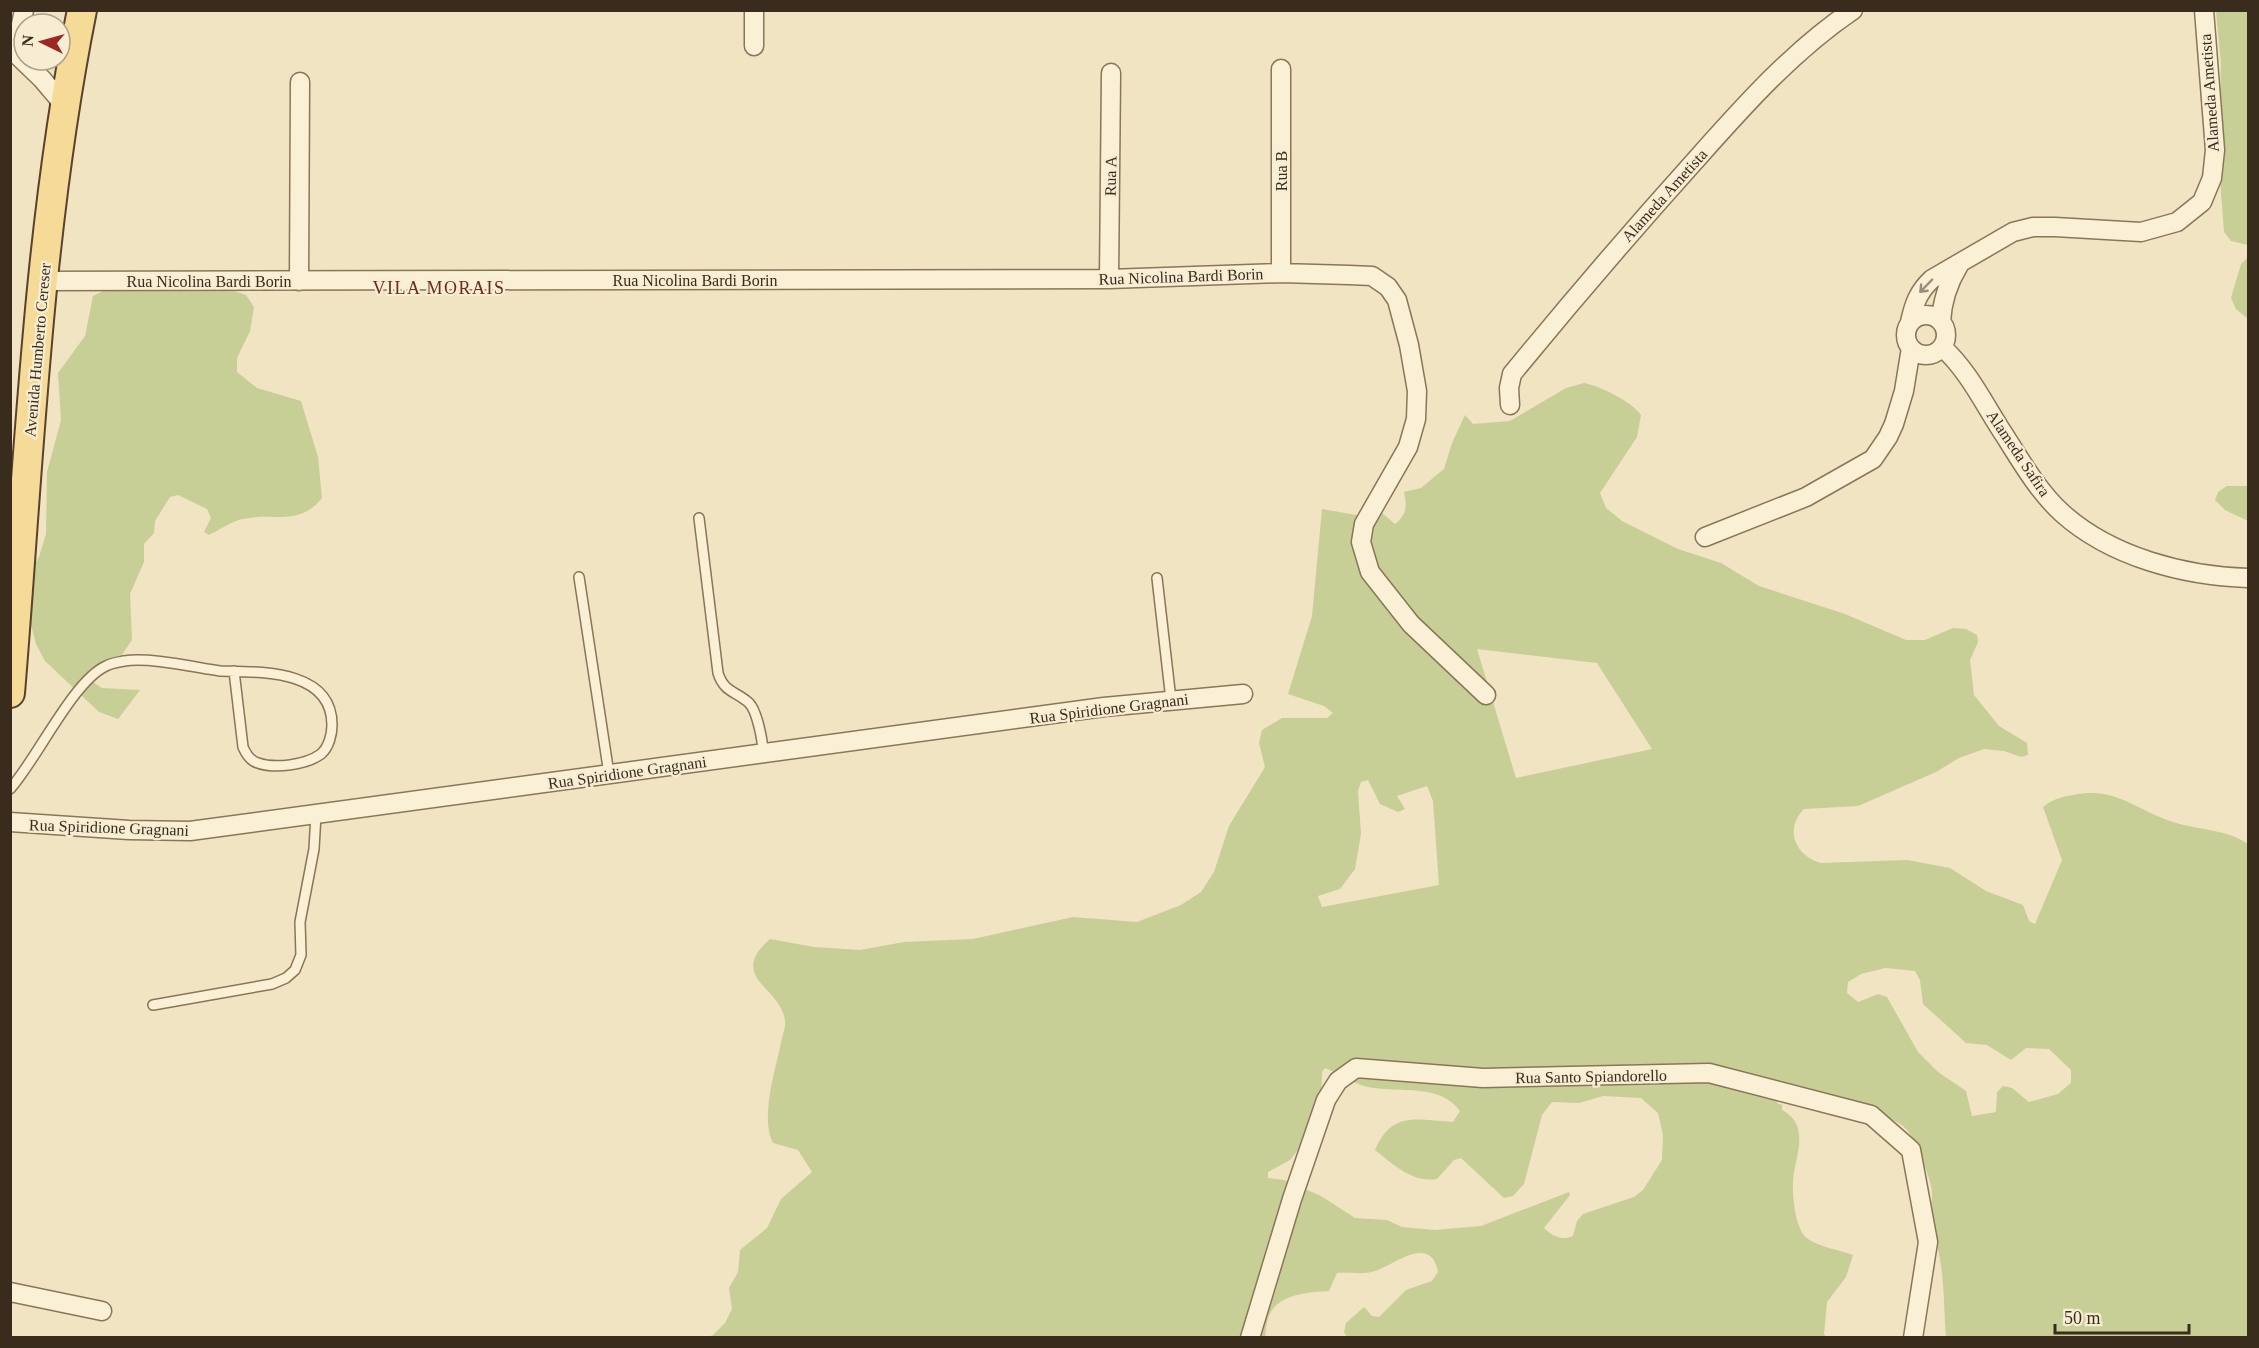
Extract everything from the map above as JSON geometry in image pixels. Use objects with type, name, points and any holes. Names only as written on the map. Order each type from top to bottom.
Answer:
[{"type":"main road","name":"Avenida Humberto Cereser","points":[[10,693],[41,281],[64,105],[82,10]]},
{"type":"street","points":[[753,10],[754,46]]},
{"type":"street","name":"Alameda Ametista","points":[[1510,405],[1509,388],[1512,374],[1612,253],[1757,92],[1824,30],[1853,10]]},
{"type":"street","name":"Alameda Ametista","points":[[1705,537],[1806,497],[1873,459],[1894,424],[1904,391],[1911,348],[1906,335],[1914,303],[1921,289],[1932,279],[2013,232],[2033,227],[2055,226],[2141,232],[2177,222],[2202,202],[2212,178],[2215,150],[2204,10]]},
{"type":"street","name":"Rua B","points":[[1281,69],[1281,273]]},
{"type":"street","points":[[34,72],[64,105]]},
{"type":"street","name":"Rua A","points":[[1109,279],[1111,73]]},
{"type":"street","points":[[299,281],[300,82]]},
{"type":"street","name":"Alameda Ametista","points":[[1942,347],[1946,334],[1941,322],[1944,295],[1948,282],[1960,264]]},
{"type":"street","name":"Rua Nicolina Bardi Borin","points":[[41,281],[1109,279],[1281,273],[1372,276],[1388,287],[1397,300],[1409,345],[1417,392],[1416,419],[1408,447],[1364,524],[1361,542],[1370,572],[1411,624],[1486,695]]},
{"type":"street","points":[[1910,322],[1922,315],[1929,315],[1941,322]]},
{"type":"street","points":[[1911,348],[1923,355],[1930,355],[1942,347]]},
{"type":"street","name":"Alameda Safira","points":[[1942,347],[1974,387],[2033,480],[2061,513],[2097,539],[2145,559],[2196,574],[2248,578]]},
{"type":"street","name":"Rua Spiridione Gragnani","points":[[10,822],[129,830],[190,831],[1104,707],[1243,694]]},
{"type":"street","name":"Rua Santo Spiandorello","points":[[1250,1338],[1292,1199],[1326,1100],[1338,1081],[1356,1068],[1483,1078],[1709,1073],[1871,1115],[1911,1150],[1928,1242],[1913,1338]]},
{"type":"street","points":[[10,1292],[102,1311]]},
{"type":"lane","points":[[699,518],[718,673],[726,688],[748,701],[753,707],[763,753]]},
{"type":"lane","points":[[579,577],[609,774]]},
{"type":"lane","points":[[1157,578],[1171,700]]},
{"type":"lane","points":[[10,789],[24,774],[66,708],[87,681],[106,666],[126,661],[234,671],[276,672],[295,677],[316,690],[327,703],[332,727],[328,745],[321,754],[304,762],[273,765],[257,763],[248,757],[243,747],[234,671]]},
{"type":"lane","points":[[153,1005],[272,984],[286,978],[295,970],[301,955],[300,922],[314,849],[316,814]]},
{"type":"green space","points":[[2216,11],[2248,11],[2248,245],[2231,241],[2224,232],[2219,167],[2221,64]]},
{"type":"green space","points":[[2248,257],[2248,319],[2236,309],[2231,298],[2241,264]]},
{"type":"green space","points":[[161,282],[225,288],[246,295],[254,307],[250,331],[237,358],[237,372],[257,388],[301,401],[318,457],[322,498],[304,513],[295,516],[243,519],[209,535],[204,532],[211,518],[207,509],[178,495],[170,497],[155,521],[154,533],[144,544],[144,562],[130,594],[132,640],[121,656],[95,672],[93,682],[102,688],[140,690],[118,719],[99,712],[45,661],[36,644],[21,588],[39,557],[46,534],[47,472],[61,420],[58,373],[85,336],[93,296],[105,290]]},
{"type":"green space","points":[[1584,383],[1598,387],[1623,400],[1641,415],[1637,437],[1600,493],[1606,508],[1622,521],[1678,549],[1721,563],[1759,586],[1845,614],[1906,640],[1925,640],[1953,628],[1966,629],[1977,635],[1978,642],[1970,660],[1974,695],[1999,726],[2027,743],[2028,755],[2021,757],[2004,751],[1984,749],[1959,758],[1936,772],[1858,806],[1804,809],[1795,825],[1795,841],[1799,848],[1812,859],[1821,863],[1907,860],[1950,868],[1986,891],[2023,905],[2029,921],[2035,924],[2062,860],[2043,807],[2057,799],[2088,793],[2114,796],[2173,822],[2231,835],[2248,844],[2248,1337],[1946,1337],[1940,1260],[1932,1230],[1925,1219],[1931,1205],[1931,1188],[1921,1157],[1910,1135],[1903,1126],[1892,1119],[1861,1109],[1778,1094],[1777,1103],[1782,1105],[1782,1110],[1795,1122],[1798,1130],[1799,1146],[1793,1188],[1799,1227],[1803,1234],[1813,1242],[1853,1255],[1846,1277],[1827,1302],[1824,1334],[1826,1337],[1347,1337],[1344,1332],[1346,1323],[1364,1307],[1372,1316],[1379,1317],[1406,1290],[1432,1281],[1438,1272],[1434,1261],[1428,1255],[1420,1253],[1401,1258],[1371,1272],[1337,1273],[1329,1291],[1312,1292],[1285,1299],[1272,1311],[1267,1321],[1265,1337],[705,1338],[713,1335],[725,1323],[732,1309],[729,1288],[738,1272],[740,1250],[767,1228],[781,1199],[812,1172],[798,1150],[773,1143],[769,1133],[770,1094],[785,1023],[782,1010],[755,973],[753,963],[758,952],[770,939],[814,947],[860,950],[904,942],[973,939],[1073,917],[1137,922],[1181,905],[1201,892],[1214,872],[1229,826],[1265,767],[1259,743],[1262,730],[1282,718],[1327,718],[1333,713],[1324,706],[1288,694],[1312,616],[1322,509],[1362,516],[1382,513],[1395,524],[1402,517],[1405,509],[1404,492],[1421,488],[1444,469],[1452,443],[1465,415],[1473,424],[1510,421],[1566,388]],"holes":[[[1477,649],[1597,663],[1652,749],[1516,778]],[[1368,780],[1380,804],[1398,812],[1405,809],[1397,796],[1427,786],[1433,801],[1439,885],[1322,907],[1318,896],[1340,889],[1355,869],[1361,834],[1358,791],[1361,782]],[[1885,968],[1915,971],[1920,980],[1923,1004],[1966,1043],[1987,1045],[2011,1060],[2026,1048],[2049,1049],[2071,1070],[2071,1083],[2058,1094],[2029,1102],[2012,1088],[2003,1086],[1997,1092],[1996,1112],[1972,1116],[1966,1091],[1938,1072],[1918,1052],[1887,997],[1878,994],[1858,1002],[1847,993],[1848,982],[1861,974]],[[1325,1068],[1367,1087],[1432,1093],[1452,1102],[1460,1111],[1453,1122],[1417,1119],[1398,1123],[1389,1128],[1375,1150],[1403,1171],[1419,1178],[1437,1179],[1454,1160],[1461,1158],[1504,1198],[1513,1196],[1524,1184],[1542,1115],[1552,1102],[1579,1103],[1603,1096],[1641,1098],[1658,1113],[1663,1135],[1662,1160],[1643,1190],[1634,1197],[1583,1214],[1577,1221],[1573,1236],[1565,1238],[1557,1237],[1544,1228],[1570,1195],[1569,1192],[1481,1226],[1435,1230],[1402,1227],[1387,1220],[1355,1218],[1321,1196],[1284,1180],[1268,1178],[1268,1172],[1290,1160],[1311,1133],[1321,1106],[1322,1072]]]},
{"type":"green space","points":[[2227,486],[2248,486],[2248,521],[2225,510],[2215,500],[2218,492]]},
{"type":"district","name":"VILA MORAIS","points":[[439,288]]}]
